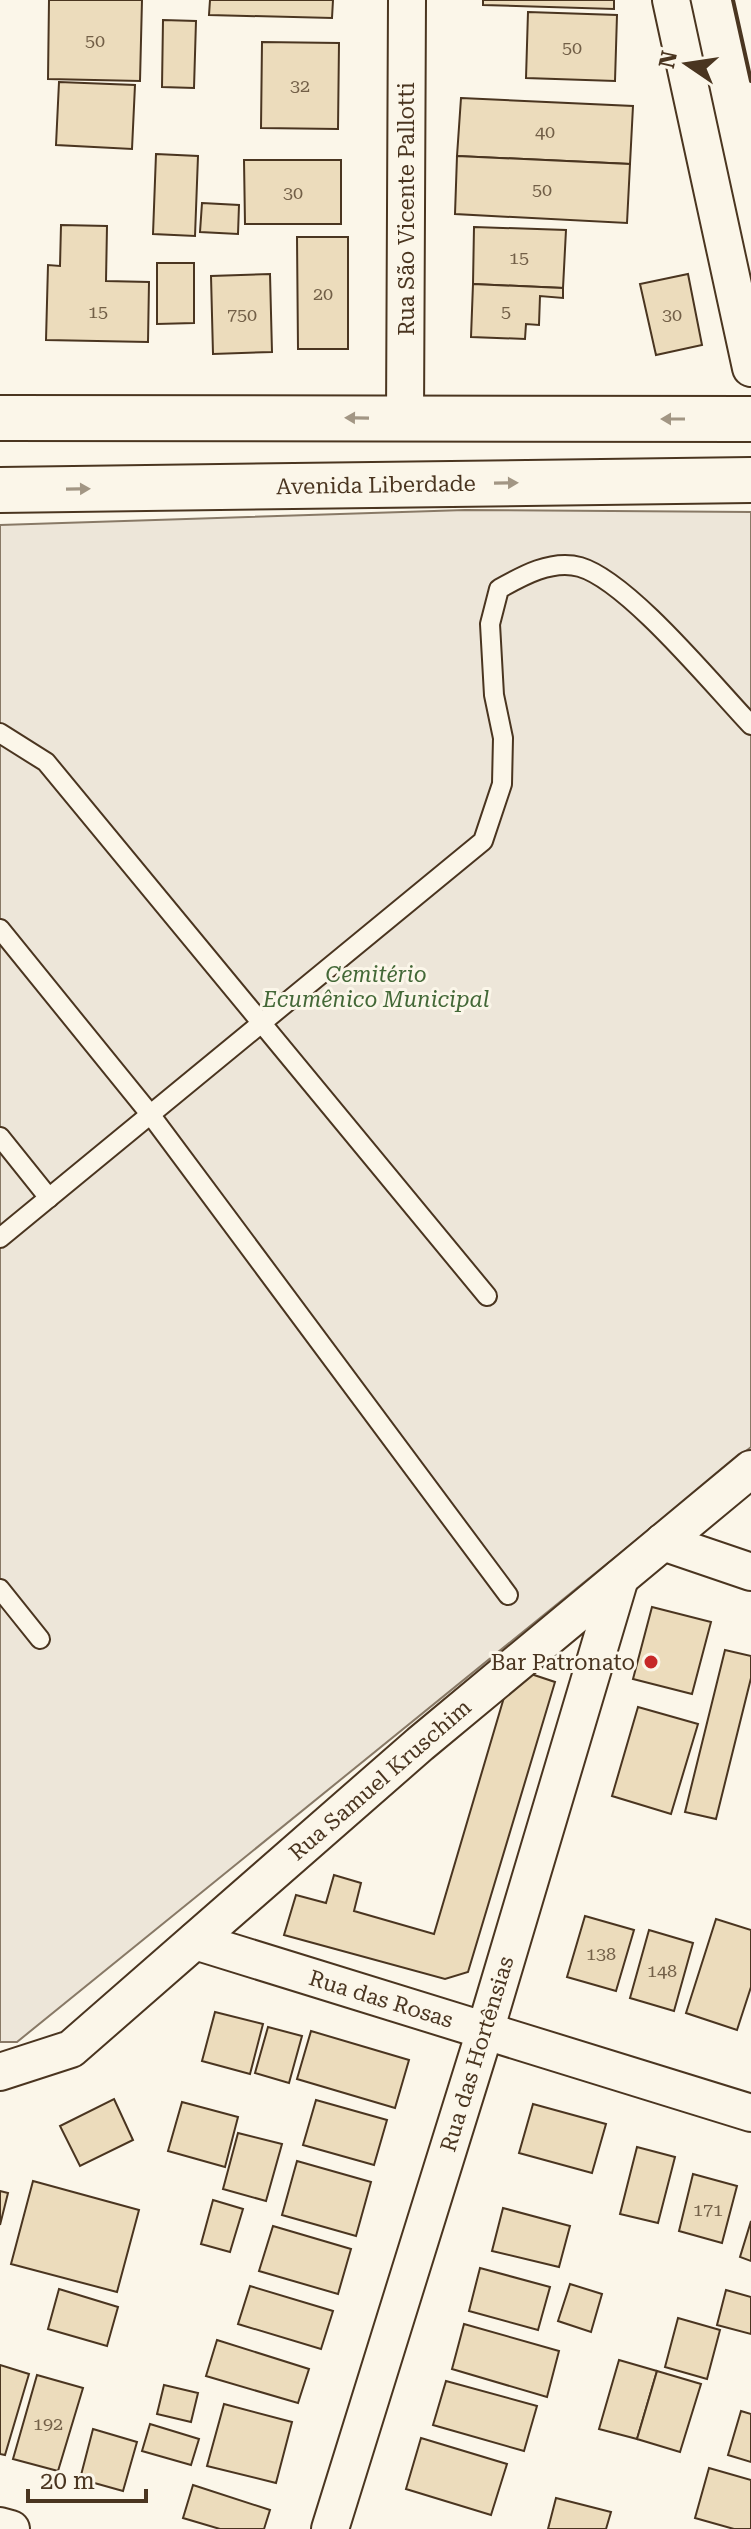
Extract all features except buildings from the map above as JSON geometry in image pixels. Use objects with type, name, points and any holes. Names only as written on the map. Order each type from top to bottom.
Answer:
[{"type":"street","name":"Rua São Vicente Pallotti","points":[[405,419],[407,0]]},
{"type":"street","points":[[671,0],[751,368]]},
{"type":"street","points":[[0,418],[751,419]]},
{"type":"street","name":"Avenida Liberdade","points":[[0,490],[751,480]]},
{"type":"street","name":"Rua Samuel Kruschim","points":[[0,2072],[71,2049],[420,1744],[751,1469]]},
{"type":"street","points":[[663,1542],[751,1572]]},
{"type":"street","name":"Rua das Hortênsias","points":[[330,2529],[485,2031],[620,1578]]},
{"type":"street","name":"Rua das Rosas","points":[[195,1941],[751,2113]]},
{"type":"street","points":[[0,2526],[11,2529]]},
{"type":"lane","points":[[0,1238],[483,841],[502,784],[503,738],[494,695],[490,624],[499,589],[534,569],[578,566],[617,585],[751,725]]},
{"type":"lane","points":[[0,733],[46,762],[487,1296]]},
{"type":"lane","points":[[0,929],[150,1114],[508,1595]]},
{"type":"lane","points":[[0,1137],[49,1198]]},
{"type":"lane","points":[[0,1589],[40,1639]]},
{"type":"green space","name":"Cemitério Ecumênico Municipal","points":[[465,510],[751,512],[751,1447],[17,2042],[0,2042],[0,525]]},
{"type":"wall","points":[[733,0],[751,81]]},
{"type":"place","name":"Bar Patronato","points":[[651,1662]]}]
